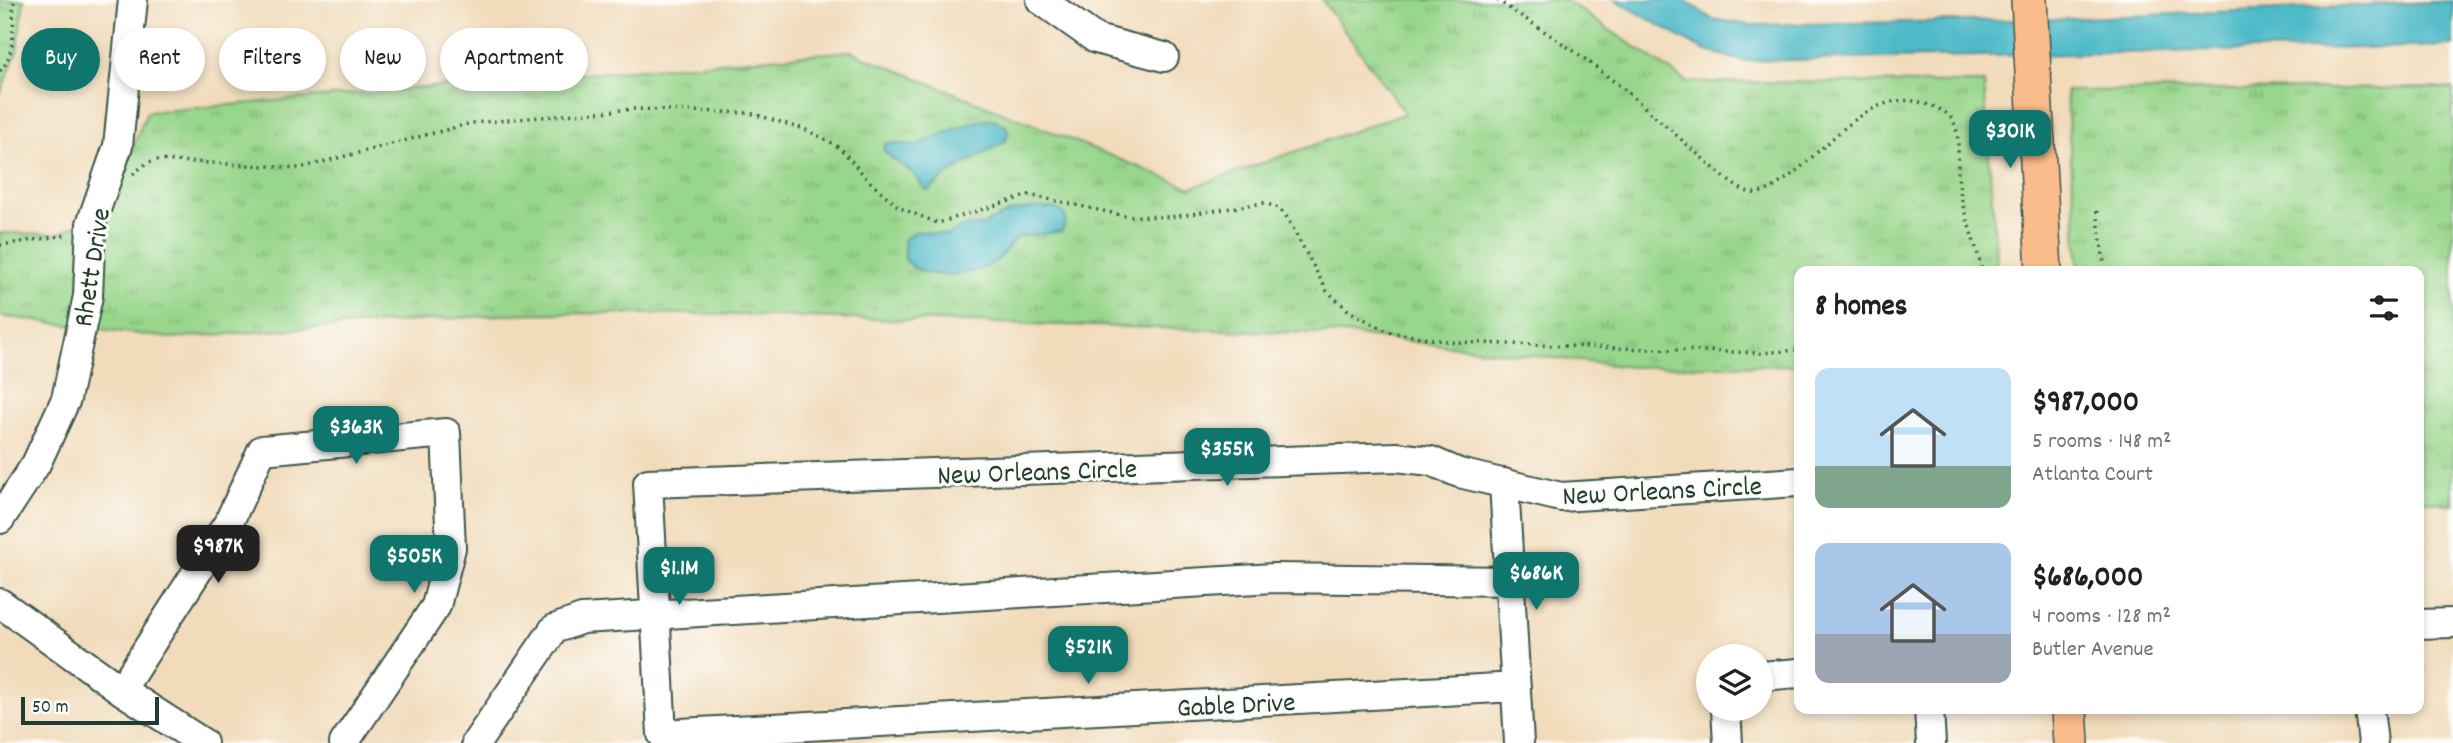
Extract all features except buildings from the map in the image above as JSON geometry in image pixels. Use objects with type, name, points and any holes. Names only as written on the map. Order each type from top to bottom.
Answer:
[{"type":"main road","points":[[2028,0],[2044,266]]},
{"type":"main road","points":[[2068,714],[2071,743]]},
{"type":"street","name":"Rhett Drive","points":[[0,519],[36,464],[66,399],[88,296],[91,224],[118,146],[132,0]]},
{"type":"street","points":[[1041,0],[1096,39],[1164,57]]},
{"type":"street","points":[[121,690],[229,522],[262,450],[446,433],[451,548],[436,606],[344,743]]},
{"type":"street","name":"New Orleans Circle","points":[[655,615],[648,483],[1396,457],[1431,461],[1460,473],[1561,497],[1794,482]]},
{"type":"street","points":[[1504,483],[1519,743]]},
{"type":"street","points":[[476,743],[554,629],[582,619],[1274,578],[1510,581]]},
{"type":"street","points":[[0,603],[121,690],[203,743]]},
{"type":"street","name":"Gable Drive","points":[[655,615],[662,734],[890,733],[1516,687]]},
{"type":"street","points":[[2424,624],[2453,623]]},
{"type":"street","points":[[1773,675],[1794,673]]},
{"type":"street","points":[[1929,714],[1931,743]]},
{"type":"street","points":[[2370,714],[2373,743]]},
{"type":"street","points":[[1727,721],[1728,743]]},
{"type":"path","points":[[0,71],[6,65],[12,46],[15,0]]},
{"type":"path","points":[[1497,0],[1577,53],[1624,89],[1726,179],[1744,191],[1757,193],[1769,190],[1802,168],[1853,122],[1880,104],[1894,100],[1918,101],[1936,107],[1949,115],[1956,127],[1959,186],[1981,266]]},
{"type":"path","points":[[127,182],[137,170],[158,160],[300,168],[472,124],[559,114],[634,109],[750,113],[829,141],[842,150],[867,180],[900,208],[938,223],[1029,195],[1126,216],[1171,217],[1265,203],[1279,208],[1286,216],[1327,291],[1349,311],[1389,332],[1451,342],[1759,353],[1794,350]]},
{"type":"path","points":[[2096,211],[2104,266]]},
{"type":"path","points":[[0,245],[76,234]]},
{"type":"green space","points":[[0,0],[24,0],[17,52],[0,94]]},
{"type":"green space","points":[[1322,0],[1565,0],[1687,82],[1984,83],[1997,266],[1794,266],[1794,365],[1631,367],[1345,334],[710,314],[530,313],[169,338],[0,316],[0,233],[57,234],[107,212],[147,112],[389,91],[426,91],[426,88],[440,87],[440,91],[588,91],[588,74],[850,51],[1191,188],[1405,113]]},
{"type":"green space","points":[[2453,88],[2453,505],[2424,501],[2424,266],[2079,266],[2066,91]]},
{"type":"water","points":[[1615,0],[1685,0],[1712,19],[1750,25],[2061,19],[2453,1],[2453,46],[1743,61],[1703,50]]},
{"type":"water","points":[[994,119],[1007,127],[1008,135],[1004,142],[948,174],[929,190],[924,189],[909,170],[883,149],[886,143],[915,145],[973,122]]},
{"type":"water","points":[[1054,208],[1064,213],[1066,221],[1062,231],[1018,237],[992,264],[971,272],[947,275],[923,271],[905,260],[904,240],[915,231],[948,235],[964,226],[981,226],[1010,212]]}]
